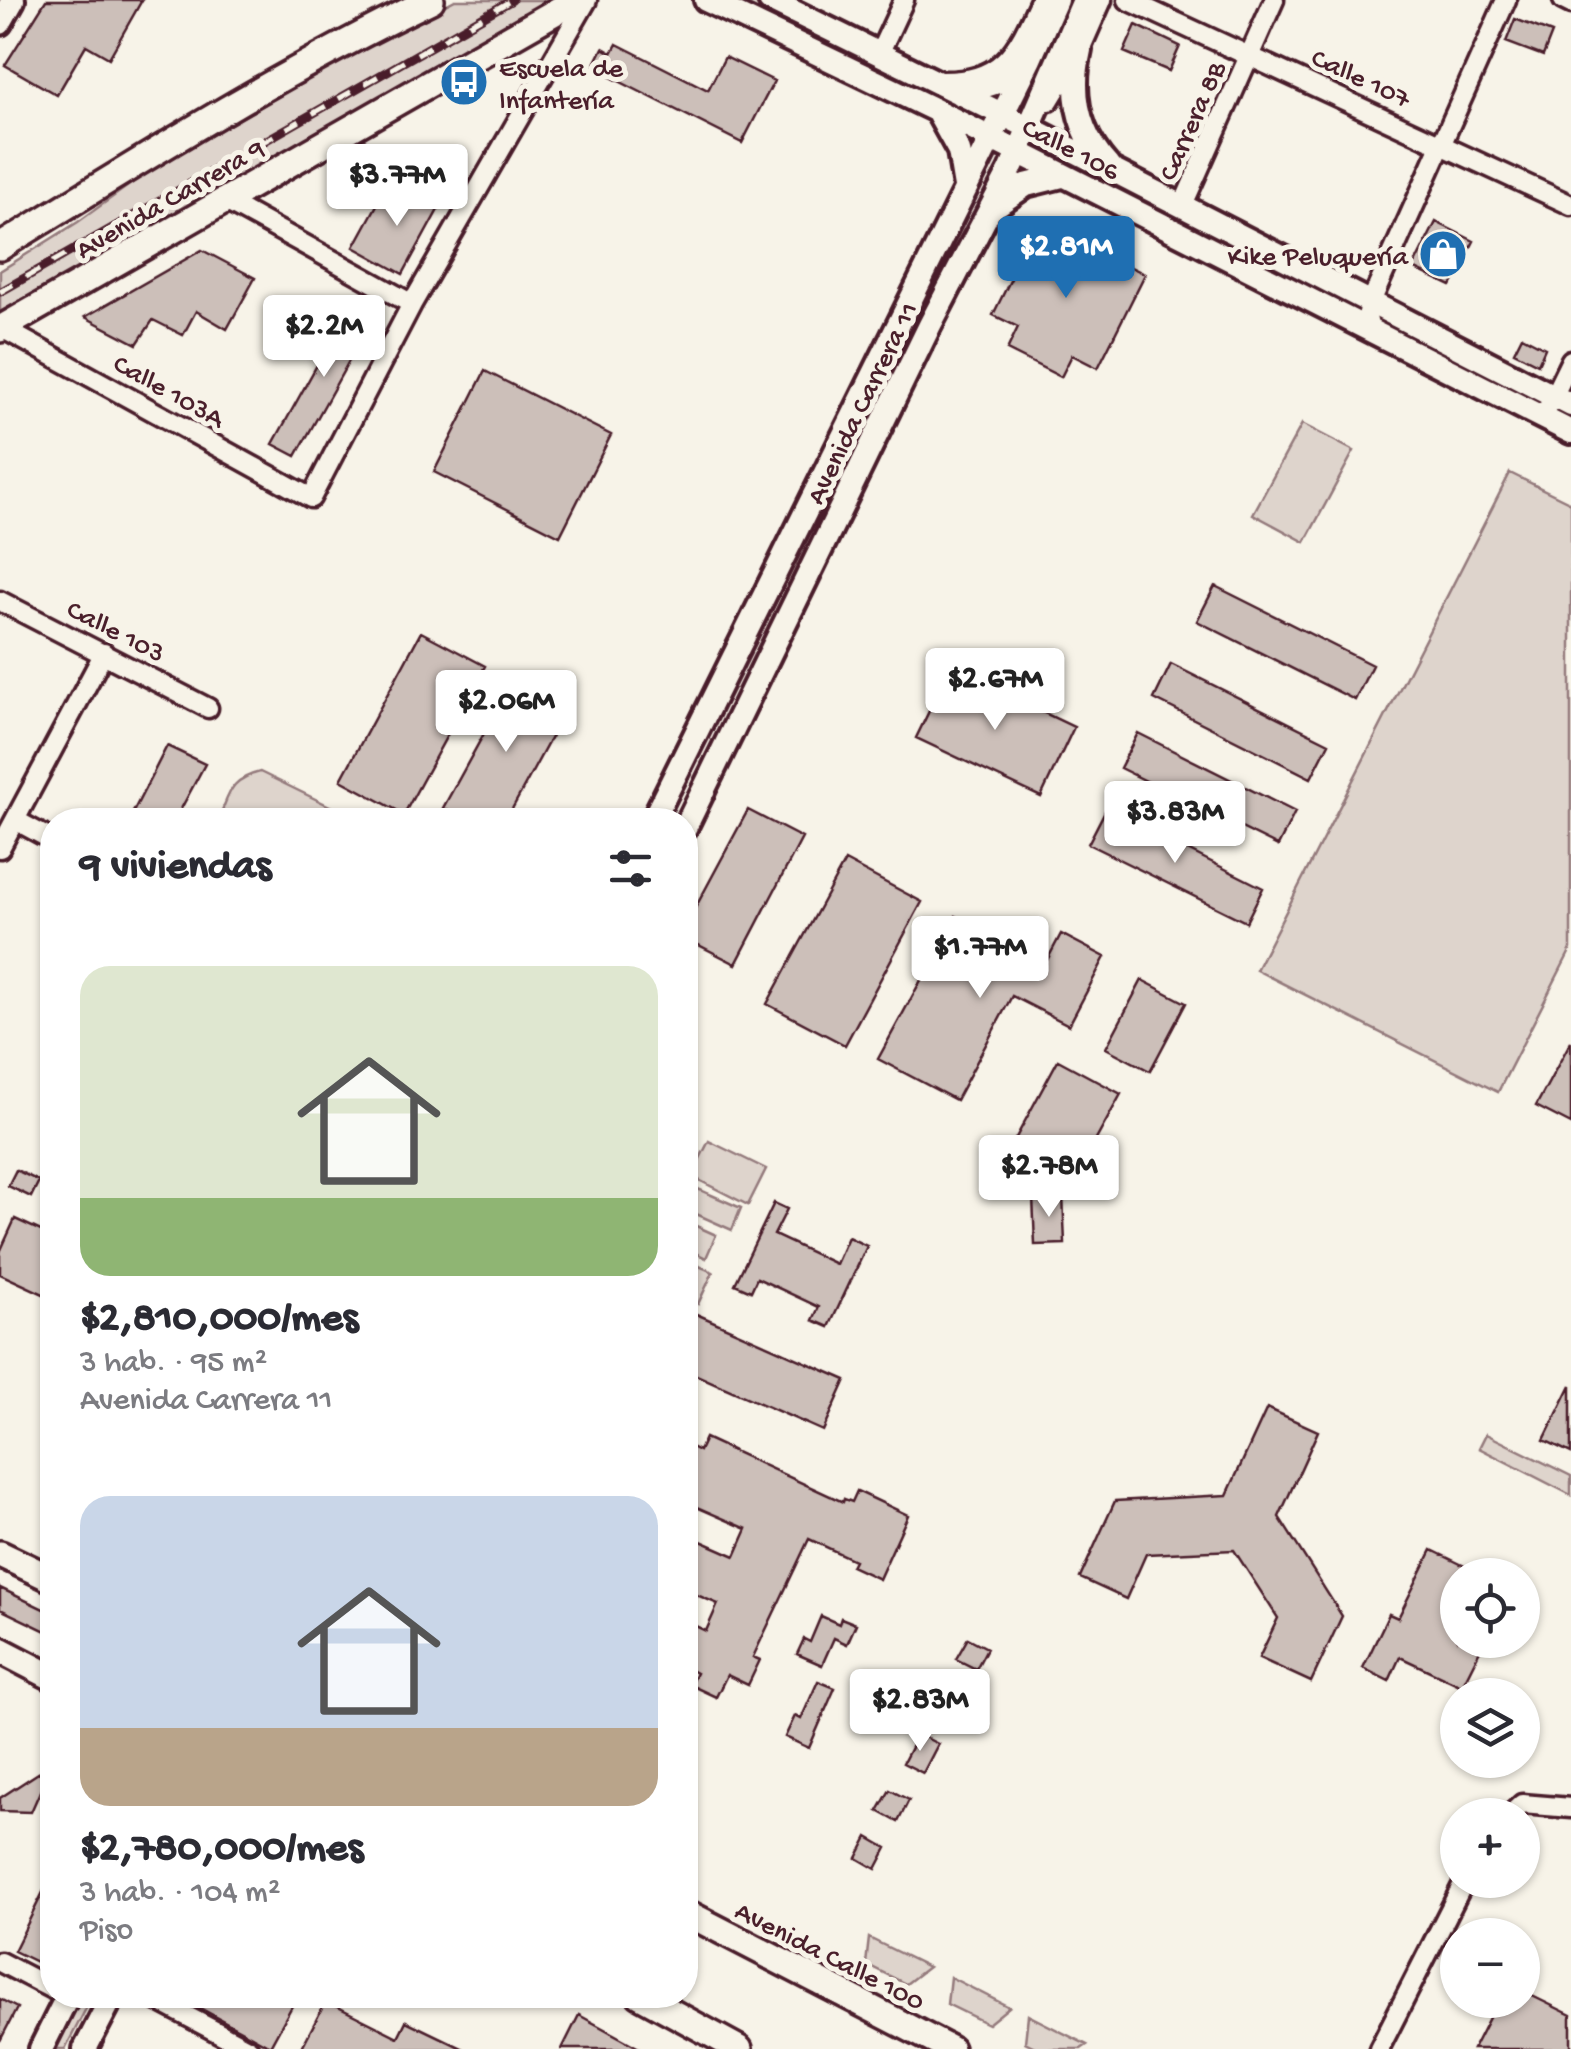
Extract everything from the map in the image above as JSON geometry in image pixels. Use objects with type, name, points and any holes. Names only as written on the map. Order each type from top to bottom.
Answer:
[{"type":"main road","points":[[0,23],[13,0]]},
{"type":"main road","name":"Avenida Carrera 9","points":[[0,247],[187,132],[358,35],[430,0]]},
{"type":"main road","name":"Avenida Carrera 9","points":[[1,329],[576,0]]},
{"type":"main road","name":"Calle 106","points":[[706,0],[933,109],[1571,432]]},
{"type":"main road","name":"Calle 106","points":[[770,0],[1030,128],[1562,401]]},
{"type":"main road","name":"Avenida Carrera 11","points":[[659,808],[1056,0]]},
{"type":"main road","name":"Avenida Carrera 11","points":[[695,808],[1018,153],[1084,0]]},
{"type":"main road","points":[[1080,50],[1075,83],[1078,112],[1090,142],[1114,172]]},
{"type":"main road","points":[[960,94],[1001,80],[1030,59]]},
{"type":"main road","points":[[933,109],[955,140],[966,188]]},
{"type":"main road","points":[[987,214],[1014,191],[1062,176]]},
{"type":"main road","points":[[0,228],[26,231]]},
{"type":"main road","points":[[0,1554],[40,1572]]},
{"type":"main road","points":[[0,1650],[40,1671]]},
{"type":"main road","name":"Avenida Calle 100","points":[[698,1919],[950,2049]]},
{"type":"main road","points":[[41,2049],[57,2008]]},
{"type":"main road","points":[[85,2049],[106,2008]]},
{"type":"main road","points":[[664,2008],[739,2049]]},
{"type":"street","points":[[224,200],[412,304],[586,0]]},
{"type":"street","points":[[880,54],[904,0]]},
{"type":"street","points":[[933,81],[966,80],[1000,67],[1022,41],[1040,0]]},
{"type":"street","points":[[1030,128],[1080,50],[1102,0]]},
{"type":"street","name":"Calle 107","points":[[1128,0],[1571,205]]},
{"type":"street","name":"Carrera 8B","points":[[1182,207],[1274,0]]},
{"type":"street","points":[[1370,330],[1370,304],[1506,0]]},
{"type":"street","points":[[1563,0],[1571,4]]},
{"type":"street","name":"Calle 103A","points":[[1,329],[311,498],[412,304]]},
{"type":"street","points":[[1534,414],[1562,401],[1571,360]]},
{"type":"street","name":"Calle 103","points":[[0,600],[208,708]]},
{"type":"street","points":[[0,848],[104,653]]},
{"type":"street","points":[[15,820],[40,834]]},
{"type":"street","points":[[1540,1809],[1571,1808]]},
{"type":"street","points":[[1378,2049],[1456,1898]]},
{"type":"street","points":[[0,1962],[40,1982]]},
{"type":"street","points":[[171,2008],[248,2049]]},
{"type":"shaded area","points":[[455,0],[549,0],[0,314],[0,271],[146,173],[345,58]]},
{"type":"shaded area","points":[[723,0],[751,0],[966,110],[963,114],[799,31],[765,22]]},
{"type":"shaded area","points":[[1302,424],[1354,451],[1305,542],[1253,514]]},
{"type":"shaded area","points":[[1510,473],[1571,503],[1571,949],[1498,1092],[1256,970]]},
{"type":"shaded area","points":[[260,772],[334,808],[223,808],[236,784]]},
{"type":"shaded area","points":[[709,1141],[766,1169],[748,1205],[698,1180],[698,1162]]},
{"type":"shaded area","points":[[698,1189],[741,1208],[732,1230],[698,1215]]},
{"type":"shaded area","points":[[698,1227],[716,1235],[706,1258],[698,1254]]},
{"type":"shaded area","points":[[698,1266],[713,1272],[698,1304]]},
{"type":"shaded area","points":[[1486,1434],[1571,1476],[1571,1495],[1479,1448]]},
{"type":"shaded area","points":[[869,1938],[928,1967],[906,1984],[866,1964]]},
{"type":"shaded area","points":[[950,1977],[1009,2007],[988,2024],[947,2004]]},
{"type":"shaded area","points":[[68,2008],[86,2008],[65,2049],[47,2049]]},
{"type":"shaded area","points":[[1028,2015],[1087,2045],[1081,2049],[1039,2049],[1025,2042]]},
{"type":"building","points":[[46,0],[142,0],[109,58],[86,45],[57,95],[5,65]]},
{"type":"building","points":[[1515,19],[1552,33],[1543,56],[1506,42]]},
{"type":"building","points":[[1136,25],[1180,46],[1169,71],[1124,52]]},
{"type":"building","points":[[617,44],[708,90],[725,57],[774,81],[742,143],[593,68],[603,48],[612,53]]},
{"type":"building","points":[[401,188],[439,208],[403,274],[354,247],[383,194],[394,200]]},
{"type":"building","points":[[1039,222],[1145,274],[1098,368],[1072,355],[1061,377],[1007,350],[1018,327],[993,315]]},
{"type":"building","name":"Kike Peluquería","points":[[1436,222],[1474,241],[1451,286],[1413,268]]},
{"type":"building","points":[[202,250],[255,278],[227,329],[196,311],[183,335],[153,320],[137,344],[85,317]]},
{"type":"building","points":[[351,304],[374,316],[296,456],[273,444]]},
{"type":"building","points":[[1522,336],[1545,348],[1538,364],[1514,352]]},
{"type":"building","points":[[485,371],[611,435],[560,536],[434,472]]},
{"type":"building","points":[[1215,586],[1372,665],[1355,700],[1197,621]]},
{"type":"building","points":[[421,632],[485,666],[407,808],[393,808],[341,780]]},
{"type":"building","points":[[1171,664],[1329,743],[1311,778],[1154,699]]},
{"type":"building","points":[[950,668],[1074,727],[1041,797],[916,738]]},
{"type":"building","points":[[514,679],[567,708],[513,808],[443,808]]},
{"type":"building","points":[[1138,733],[1295,812],[1278,846],[1120,768]]},
{"type":"building","points":[[167,746],[205,764],[181,808],[135,808]]},
{"type":"building","points":[[1106,809],[1263,888],[1246,922],[1088,844]]},
{"type":"building","points":[[748,810],[802,838],[736,964],[698,945],[698,903]]},
{"type":"building","points":[[845,861],[922,902],[845,1045],[767,1004]]},
{"type":"building","points":[[956,916],[1045,964],[1061,934],[1105,957],[1069,1025],[1012,996],[956,1100],[878,1059]]},
{"type":"building","points":[[1142,980],[1186,1003],[1150,1071],[1106,1048]]},
{"type":"building","points":[[1571,1041],[1571,1124],[1536,1106]]},
{"type":"building","points":[[1058,1060],[1121,1094],[1074,1180],[1011,1147]]},
{"type":"building","points":[[16,1170],[39,1181],[31,1197],[8,1186]]},
{"type":"building","points":[[1063,1194],[1065,1244],[1035,1245],[1033,1196]]},
{"type":"building","points":[[774,1203],[787,1209],[774,1235],[836,1264],[848,1237],[867,1246],[829,1327],[813,1320],[819,1307],[757,1278],[751,1291],[735,1284]]},
{"type":"building","points":[[15,1219],[40,1230],[40,1292],[0,1274],[0,1252]]},
{"type":"building","points":[[698,1315],[846,1380],[823,1431],[698,1376]]},
{"type":"building","points":[[1571,1385],[1571,1453],[1544,1440]]},
{"type":"building","points":[[1267,1408],[1318,1431],[1279,1517],[1342,1616],[1311,1682],[1259,1658],[1278,1618],[1234,1550],[1146,1554],[1126,1599],[1080,1578],[1115,1501],[1227,1495]]},
{"type":"building","points":[[705,1438],[843,1502],[852,1502],[857,1491],[908,1515],[879,1579],[851,1566],[854,1560],[809,1539],[753,1657],[760,1660],[748,1685],[727,1675],[716,1697],[698,1689],[698,1627],[706,1631],[718,1604],[698,1596],[698,1540],[735,1556],[747,1529],[698,1508],[699,1451]]},
{"type":"building","points":[[1432,1550],[1448,1558],[1440,1558],[1440,1658],[1476,1658],[1466,1678],[1445,1678],[1400,1657],[1389,1681],[1363,1668],[1389,1614],[1398,1618]]},
{"type":"building","points":[[0,1588],[40,1607],[40,1628],[0,1609]]},
{"type":"building","points":[[821,1616],[839,1624],[841,1618],[856,1624],[847,1644],[834,1638],[822,1665],[797,1654],[804,1639],[810,1642]]},
{"type":"building","points":[[968,1638],[987,1648],[976,1669],[956,1659]]},
{"type":"building","points":[[818,1681],[835,1688],[809,1748],[785,1737],[795,1716],[801,1719]]},
{"type":"building","points":[[943,1685],[962,1695],[951,1716],[932,1706]]},
{"type":"building","points":[[918,1734],[938,1744],[923,1773],[903,1763]]},
{"type":"building","points":[[40,1772],[40,1791],[31,1812],[0,1811],[0,1798]]},
{"type":"building","points":[[890,1790],[909,1800],[898,1822],[878,1811]]},
{"type":"building","points":[[868,1837],[887,1848],[876,1869],[857,1858]]},
{"type":"building","points":[[40,1898],[40,1964],[14,1951]]},
{"type":"building","points":[[0,1999],[17,2008],[0,2041]]},
{"type":"building","points":[[1540,2000],[1571,2015],[1571,2049],[1473,2049],[1489,2018],[1540,2018]]},
{"type":"building","points":[[200,2008],[291,2008],[270,2046]]},
{"type":"building","points":[[322,2008],[340,2008],[398,2037],[406,2021],[464,2049],[301,2049]]},
{"type":"building","points":[[579,2015],[641,2049],[562,2049]]},
{"type":"railway","points":[[0,292],[512,0]]},
{"type":"place","name":"Escuela de Infantería","points":[[464,82]]},
{"type":"place","name":"Kike Peluquería","points":[[1443,254]]}]
